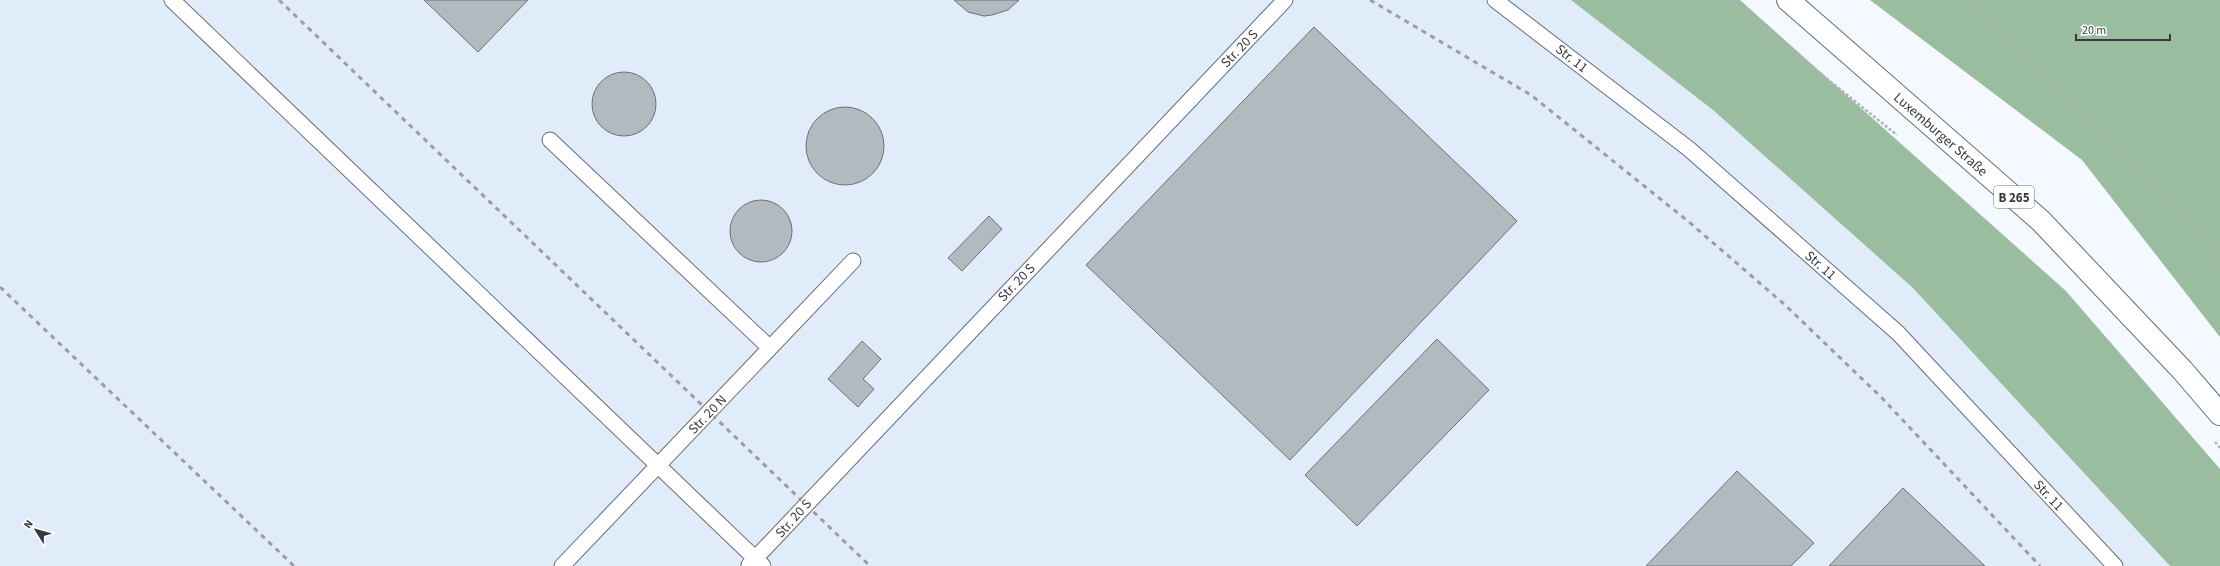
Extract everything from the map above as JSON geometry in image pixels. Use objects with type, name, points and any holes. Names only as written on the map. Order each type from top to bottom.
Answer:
[{"type":"main road","name":"Luxemburger Straße","points":[[1788,0],[2041,221],[2183,371],[2220,414]]},
{"type":"lane","points":[[172,0],[658,466],[756,564]]},
{"type":"lane","name":"Str. 20 S","points":[[756,564],[1285,0]]},
{"type":"lane","name":"Str. 11","points":[[1495,0],[1690,149],[1898,333],[2115,566]]},
{"type":"lane","points":[[550,140],[770,348]]},
{"type":"lane","name":"Str. 20 N","points":[[562,566],[853,261]]},
{"type":"path","points":[[1729,0],[1900,137]]},
{"type":"path","points":[[1974,0],[2137,168],[2220,259]]},
{"type":"path","points":[[2210,436],[2220,448]]},
{"type":"shaded area","points":[[0,0],[1571,0],[1713,110],[1913,288],[2170,566],[0,566]]},
{"type":"green space","points":[[1571,0],[1740,0],[2066,291],[2220,469],[2220,566],[2170,566],[1913,288],[1713,110]]},
{"type":"green space","points":[[1870,0],[2220,0],[2220,337],[2082,160]]},
{"type":"building","points":[[424,0],[528,0],[478,52]]},
{"type":"building","points":[[954,0],[1019,0],[1008,10],[984,16],[968,12]]},
{"type":"building","points":[[1314,27],[1517,221],[1290,460],[1086,265]]},
{"type":"building","points":[[624,72],[642,78],[650,86],[656,104],[650,122],[642,130],[624,136],[606,130],[598,122],[592,104],[598,86],[606,78]]},
{"type":"building","points":[[845,107],[860,110],[867,114],[877,124],[881,131],[884,146],[881,161],[877,168],[867,178],[860,182],[845,185],[830,182],[823,178],[813,168],[809,161],[806,146],[809,131],[813,124],[823,114],[830,110]]},
{"type":"building","points":[[755,200],[767,200],[783,209],[790,219],[792,231],[790,243],[783,253],[767,262],[755,262],[744,257],[735,248],[730,237],[730,225],[735,214],[744,205]]},
{"type":"building","points":[[989,216],[1002,229],[962,271],[948,258]]},
{"type":"building","points":[[1437,339],[1489,390],[1357,526],[1305,475]]},
{"type":"building","points":[[862,341],[881,359],[863,379],[874,389],[858,407],[828,379]]},
{"type":"building","points":[[1737,471],[1814,543],[1791,566],[1646,566]]},
{"type":"building","points":[[1903,488],[1985,566],[1829,566]]},
{"type":"railway","points":[[279,0],[870,566]]},
{"type":"railway","points":[[1370,0],[1531,95],[1689,222],[1784,304],[1881,397],[2040,566]]},
{"type":"railway","points":[[0,287],[294,566]]}]
